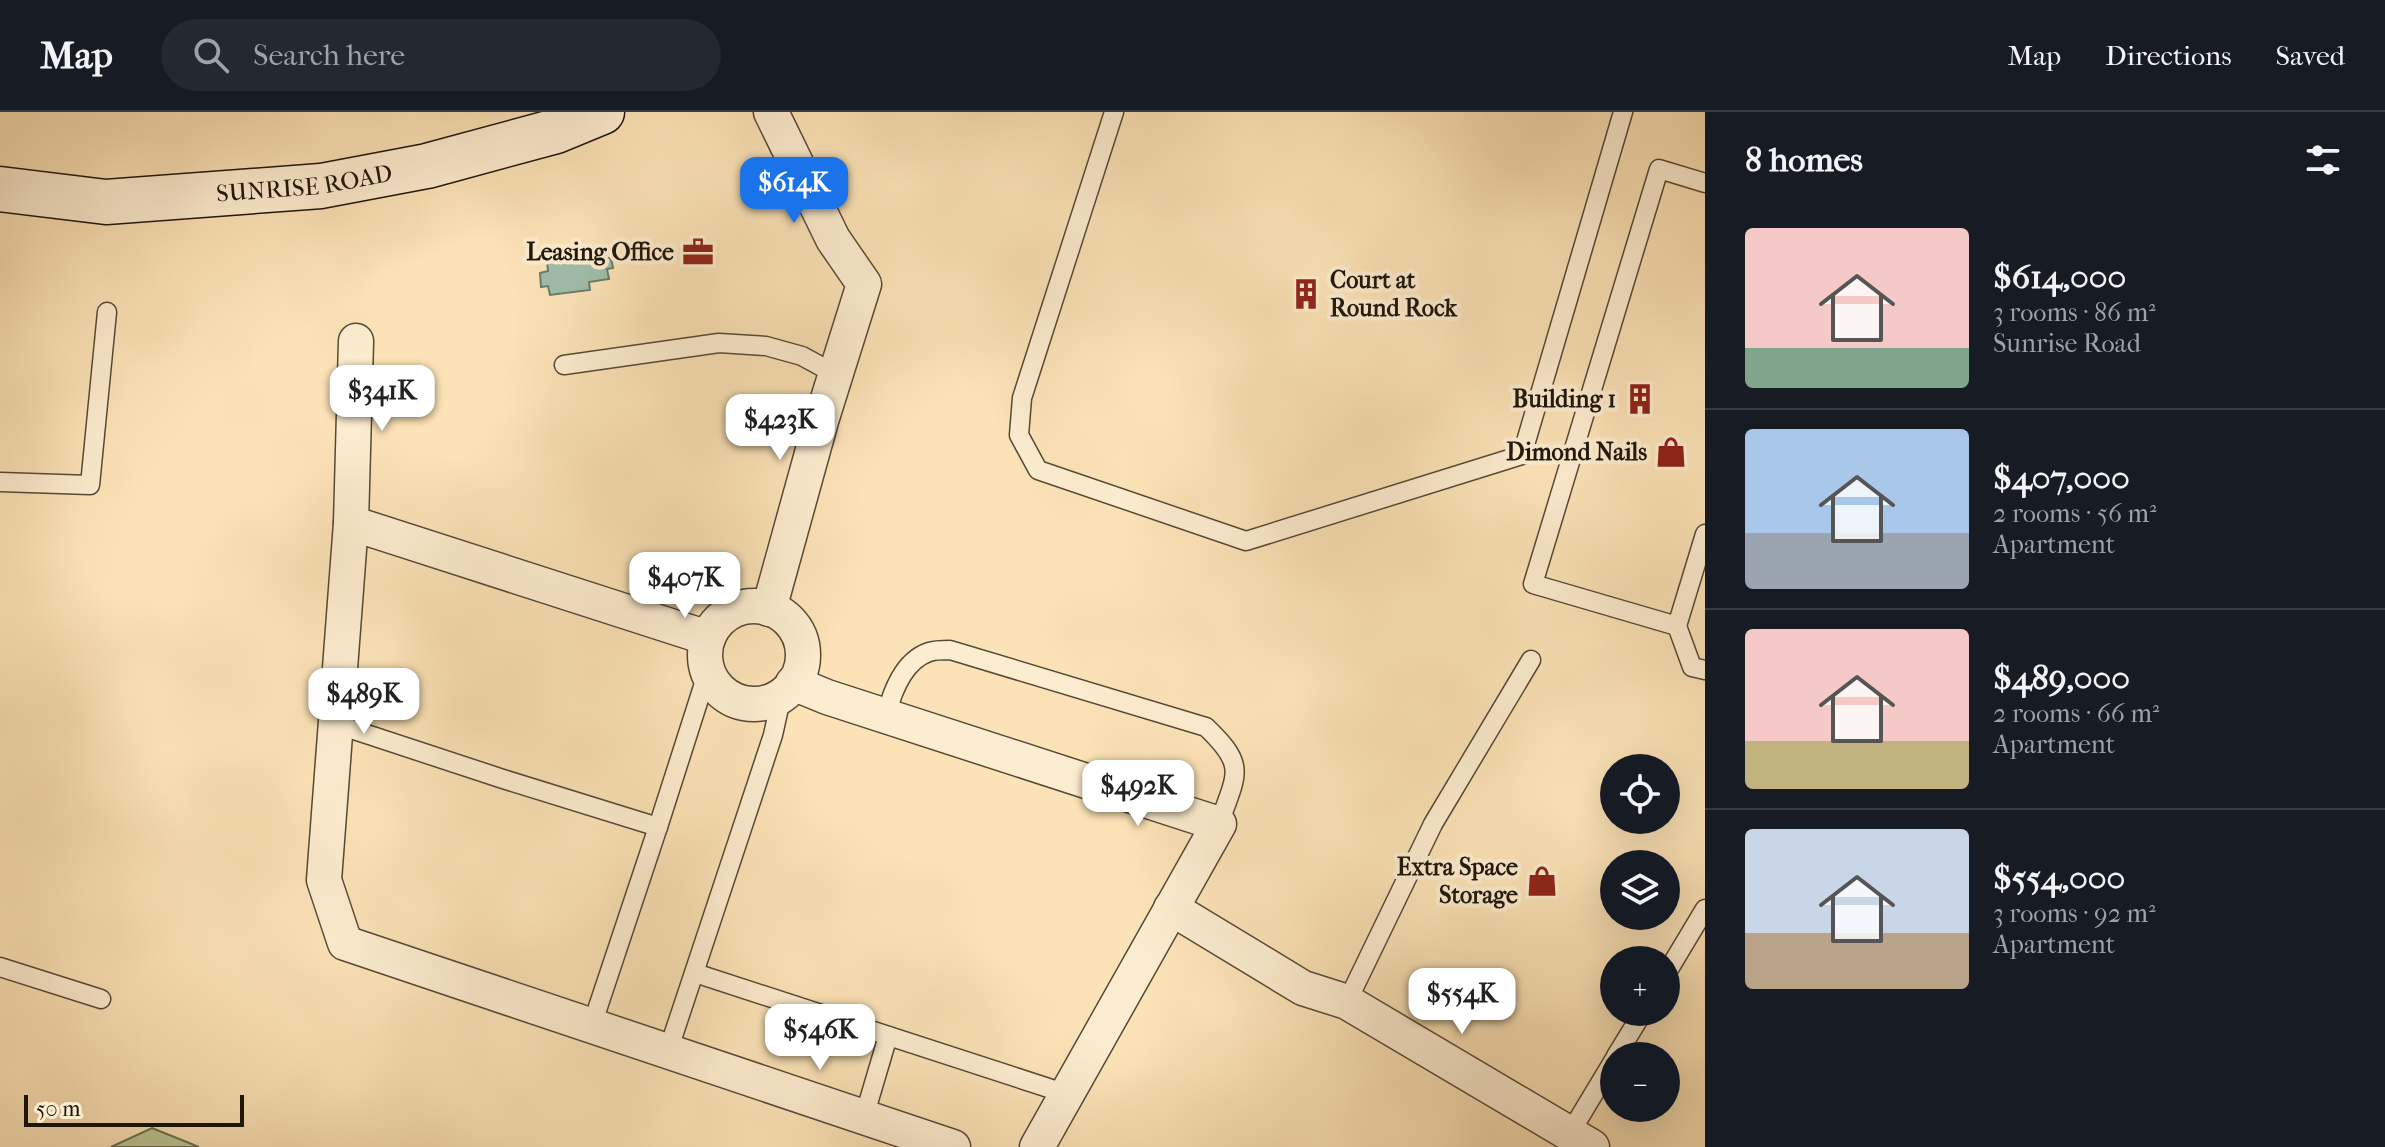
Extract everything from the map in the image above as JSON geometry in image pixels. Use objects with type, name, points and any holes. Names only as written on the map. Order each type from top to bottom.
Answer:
[{"type":"main road","name":"SUNRISE ROAD","points":[[0,189],[106,202],[321,186],[427,166],[556,131],[602,112]]},
{"type":"street","points":[[769,609],[835,374],[864,284],[833,239],[771,112]]},
{"type":"street","points":[[356,341],[351,523],[324,880],[345,943],[953,1147]]},
{"type":"street","points":[[351,523],[708,654]]},
{"type":"street","points":[[753,606],[769,609],[787,619],[801,641],[801,665],[788,689],[764,703],[736,701],[714,684],[708,654],[720,620],[729,613],[753,606]]},
{"type":"street","points":[[788,689],[886,716],[1219,824],[1037,1147]]},
{"type":"street","points":[[1171,908],[1303,988],[1347,1002],[1581,1140]]},
{"type":"lane","points":[[1114,112],[1022,398],[1019,435],[1038,470],[1246,541],[1522,455],[1623,112]]},
{"type":"lane","points":[[1677,626],[1533,584],[1659,169],[1705,183]]},
{"type":"lane","points":[[0,482],[90,485],[107,312]]},
{"type":"lane","points":[[564,365],[719,343],[766,346],[802,356],[835,374]]},
{"type":"lane","points":[[1705,534],[1677,626],[1692,667],[1705,670]]},
{"type":"lane","points":[[886,716],[893,688],[910,665],[928,652],[950,650],[1206,727],[1224,744],[1236,765],[1219,824]]},
{"type":"lane","points":[[592,1025],[658,827],[708,654]]},
{"type":"lane","points":[[1347,1002],[1433,824],[1531,660]]},
{"type":"lane","points":[[668,1051],[788,689]]},
{"type":"lane","points":[[336,724],[658,827]]},
{"type":"lane","points":[[1680,951],[1705,909]]},
{"type":"lane","points":[[0,967],[101,999]]},
{"type":"lane","points":[[695,973],[1067,1094]]},
{"type":"lane","points":[[864,1117],[888,1036]]},
{"type":"lane","points":[[1581,1140],[1600,1094]]},
{"type":"green space","points":[[152,1128],[199,1147],[111,1147]]},
{"type":"shaded area","points":[[604,247],[606,258],[611,258],[613,268],[607,269],[609,279],[589,282],[590,290],[550,295],[548,286],[541,287],[540,273],[548,271],[547,262],[571,258],[570,251]]},
{"type":"place","name":"Leasing Office","points":[[698,252]]},
{"type":"place","name":"Court at Round Rock","points":[[1306,294]]},
{"type":"place","name":"Building 1","points":[[1640,399]]},
{"type":"place","name":"Dimond Nails","points":[[1671,452]]},
{"type":"place","name":"Extra Space Storage","points":[[1542,881]]}]
